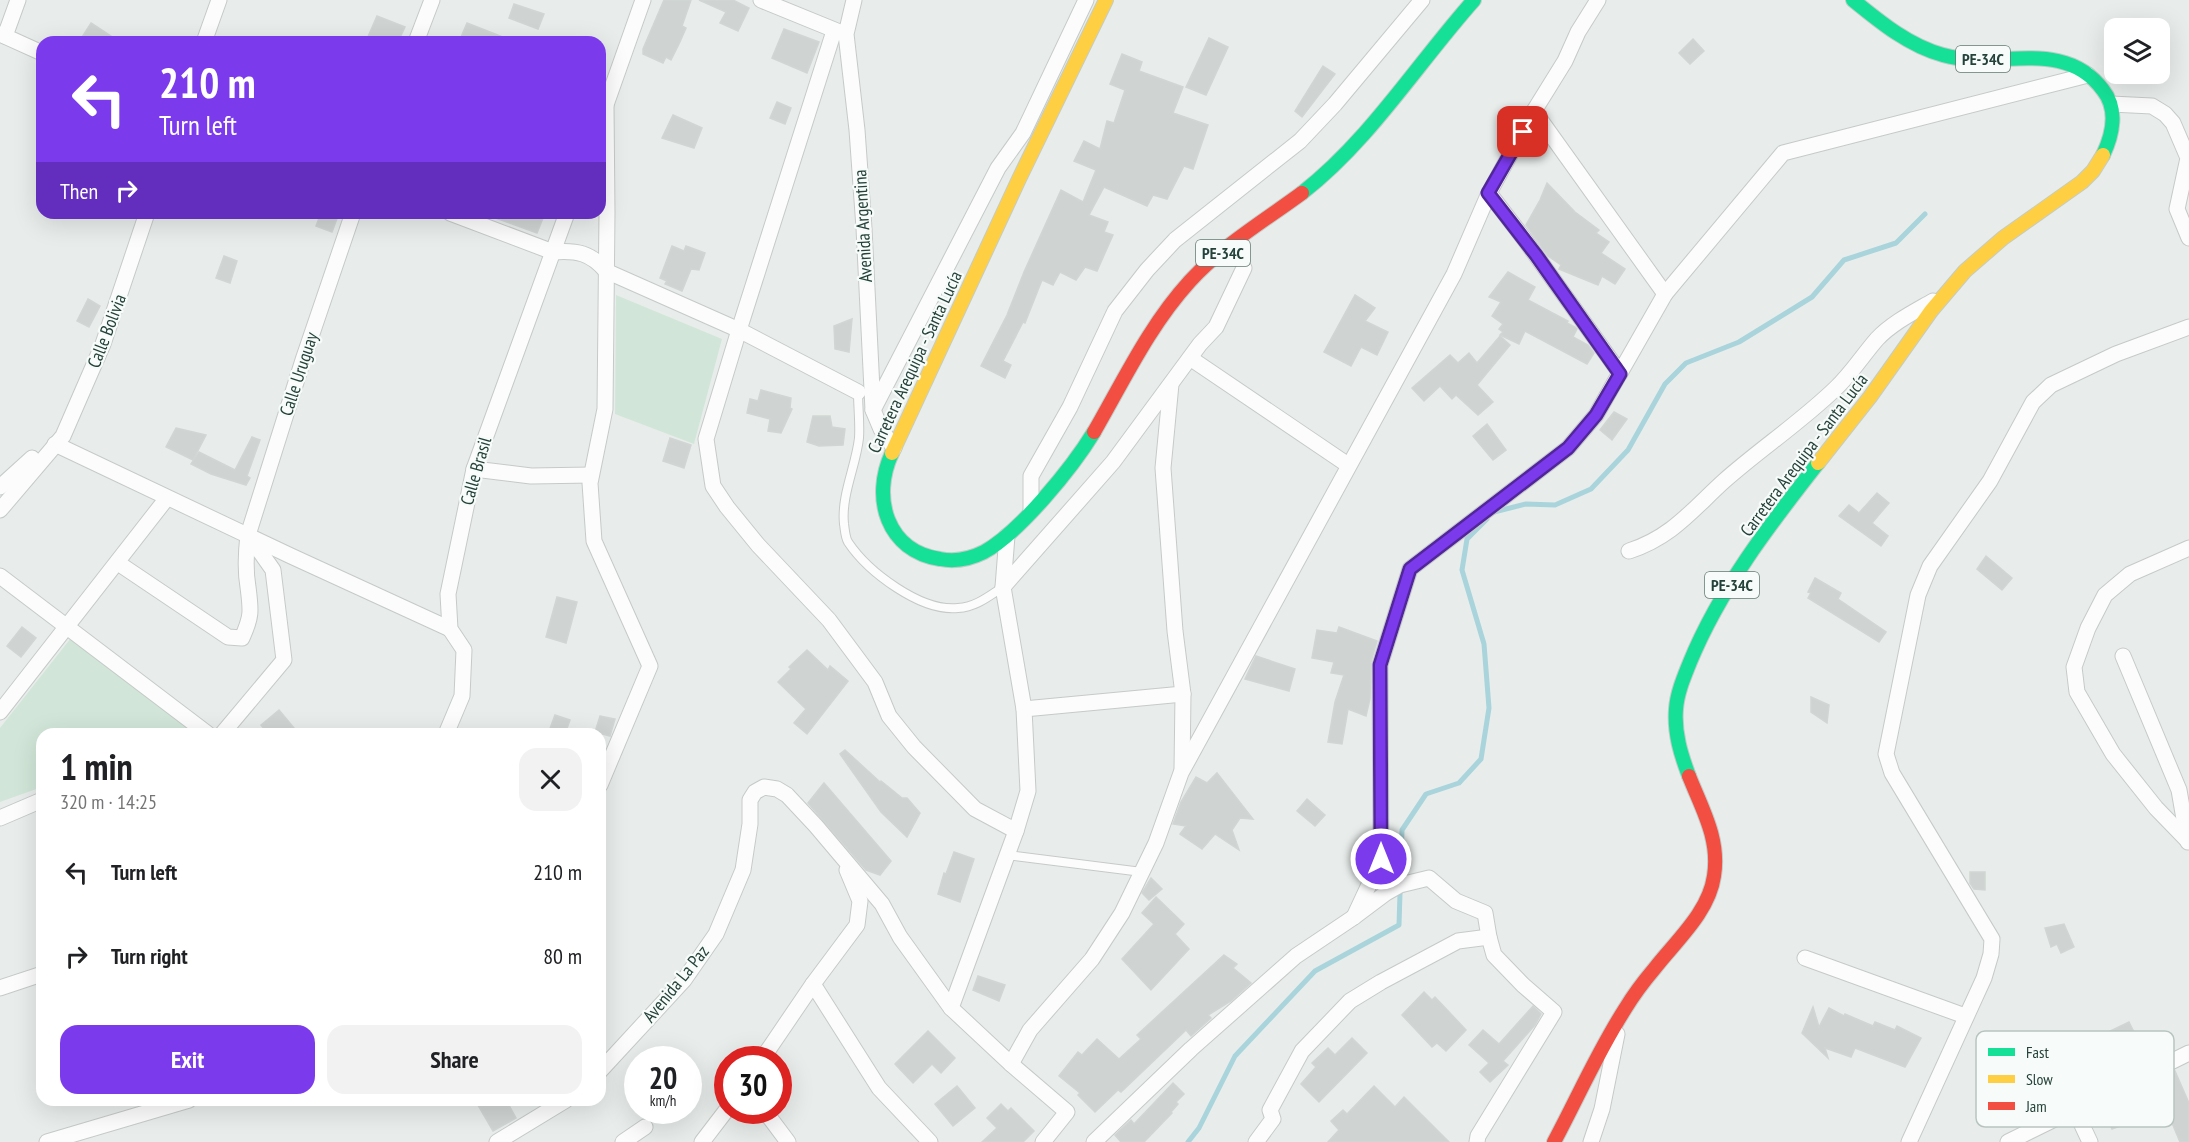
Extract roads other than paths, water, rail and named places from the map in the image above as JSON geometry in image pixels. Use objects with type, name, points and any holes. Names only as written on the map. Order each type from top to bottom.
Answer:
[{"type":"main road","name":"Carretera Arequipa - Santa Lucía","points":[[1106,0],[1019,179],[885,466],[882,494],[887,519],[894,532],[914,551],[939,560],[956,562],[972,558],[990,549],[1007,536],[1031,511],[1079,456],[1151,330],[1168,306],[1214,259],[1301,193],[1340,159],[1474,0]]},
{"type":"main road","name":"PE-34C","points":[[1853,0],[1912,42],[1943,56],[1972,59],[2035,56],[2053,58],[2069,64],[2088,75],[2103,90],[2111,104]]},
{"type":"main road","name":"Carretera Arequipa - Santa Lucía","points":[[1554,1142],[1636,992],[1707,898],[1714,881],[1715,837],[1710,820],[1690,780],[1679,748],[1676,727],[1676,704],[1684,675],[1695,651],[1741,570],[1765,534],[1948,291],[1963,273],[1985,253],[2071,190],[2093,171],[2110,139],[2111,104]]},
{"type":"street","points":[[18,0],[3,35],[36,50]]},
{"type":"street","points":[[206,36],[219,0]]},
{"type":"street","points":[[418,36],[432,0]]},
{"type":"street","points":[[606,771],[650,666],[594,541],[590,483],[605,409],[606,106],[643,0]]},
{"type":"street","points":[[761,0],[840,32],[739,330],[706,439],[713,486],[726,507],[758,545],[829,620],[875,682],[889,716],[914,747],[975,809],[1016,831]]},
{"type":"street","name":"Avenida Argentina","points":[[854,0],[840,32],[864,228],[873,410],[881,429],[894,448]]},
{"type":"street","points":[[873,410],[998,168],[1023,133],[1086,0]]},
{"type":"street","points":[[1031,511],[1031,476],[1070,407],[1115,312],[1147,270],[1175,240],[1300,141],[1335,104],[1422,0]]},
{"type":"street","points":[[1011,1064],[1030,1030],[1092,959],[1122,913],[1156,843],[1181,773],[1454,274],[1488,193],[1598,0]]},
{"type":"street","points":[[1354,917],[1381,859],[1380,665],[1410,569],[1568,448],[1596,415],[1665,294],[1783,153],[2088,75]]},
{"type":"street","points":[[2111,104],[2152,106],[2165,114],[2173,123],[2188,158],[2176,209],[2189,238]]},
{"type":"street","points":[[1534,111],[1665,294]]},
{"type":"street","points":[[1488,193],[1531,247],[1620,374]]},
{"type":"street","name":"Calle Bolivia","points":[[0,510],[63,436],[103,345],[145,219]]},
{"type":"street","name":"Calle Uruguay","points":[[118,563],[228,637],[242,638],[249,623],[251,605],[246,556],[248,535],[303,360],[351,219]]},
{"type":"street","points":[[466,219],[553,252],[571,251],[595,258],[606,271],[739,330],[858,392]]},
{"type":"street","name":"Calle Brasil","points":[[449,728],[462,696],[464,650],[450,629],[448,594],[474,469],[565,219]]},
{"type":"street","points":[[1004,587],[1113,462],[1190,358],[1216,327],[1244,268]]},
{"type":"street","points":[[1629,551],[1669,532],[1683,522],[1707,496],[1755,453],[1837,387],[1879,337],[1904,318],[1948,291]]},
{"type":"street","points":[[1909,1142],[1983,978],[1991,954],[1992,939],[1892,773],[1886,754],[1918,595],[1929,566],[1990,481],[2033,402],[2051,385],[2116,354],[2189,327]]},
{"type":"street","points":[[1190,358],[1348,465]]},
{"type":"street","points":[[1171,383],[1163,468],[1175,631],[1183,694],[1181,773]]},
{"type":"street","points":[[0,488],[30,460],[55,444],[450,629]]},
{"type":"street","points":[[474,469],[531,477],[591,476]]},
{"type":"street","points":[[0,712],[167,498]]},
{"type":"street","points":[[227,728],[284,660],[273,570],[248,535]]},
{"type":"street","points":[[951,1008],[1016,831],[1028,791],[1024,709],[1004,587],[1007,536]]},
{"type":"street","points":[[2189,548],[2130,574],[2105,595],[2088,628],[2074,667],[2077,692],[2113,754],[2156,808],[2189,842]]},
{"type":"street","points":[[0,576],[200,728]]},
{"type":"street","points":[[2123,656],[2179,790],[2189,842]]},
{"type":"street","points":[[1024,709],[1183,694]]},
{"type":"street","name":"Avenida La Paz","points":[[606,1064],[684,980],[716,934],[743,870],[750,824],[750,800],[755,792],[764,787],[777,789],[787,795],[840,855]]},
{"type":"street","points":[[0,818],[36,803]]},
{"type":"street","points":[[771,1046],[857,925],[860,901],[840,855]]},
{"type":"street","points":[[840,855],[882,904],[900,937],[951,1008],[1067,1112],[1043,1142]]},
{"type":"street","points":[[1094,1142],[1191,1049],[1296,956],[1386,893],[1400,885],[1430,878],[1456,901],[1485,913],[1494,955],[1554,1012],[1489,1118],[1477,1142]]},
{"type":"street","points":[[1256,1142],[1273,1119],[1270,1110],[1302,1051],[1350,1001],[1458,941],[1489,937]]},
{"type":"street","points":[[1805,958],[1965,1016]]},
{"type":"street","points":[[0,988],[36,976]]},
{"type":"street","points":[[813,984],[879,1088],[930,1142]]},
{"type":"street","points":[[1591,1142],[1602,1109],[1619,1020]]},
{"type":"street","points":[[2174,1060],[2189,1053]]},
{"type":"street","points":[[47,1142],[169,1106]]},
{"type":"street","points":[[497,1142],[556,1106]]},
{"type":"street","points":[[702,1142],[716,1124]]},
{"type":"street","points":[[774,1124],[788,1142]]},
{"type":"street","points":[[623,1142],[645,1127]]},
{"type":"street","points":[[2008,1142],[2039,1127]]},
{"type":"street","points":[[2083,1127],[2090,1142]]},
{"type":"lane","points":[[858,392],[859,438],[848,486],[844,521],[847,540],[868,564],[901,591],[920,602],[940,608],[958,609],[974,606],[1004,587]]},
{"type":"lane","points":[[1007,855],[1143,872]]},
{"type":"waterway","points":[[1494,512],[1526,504],[1555,505],[1591,489],[1628,450],[1665,384],[1686,363],[1739,342],[1812,297],[1844,260],[1896,243],[1925,214]]},
{"type":"waterway","points":[[1188,1142],[1199,1128],[1235,1056],[1315,971],[1399,925],[1402,830],[1426,794],[1459,783],[1481,759],[1489,708],[1484,644],[1462,570],[1467,539],[1487,519]]}]
